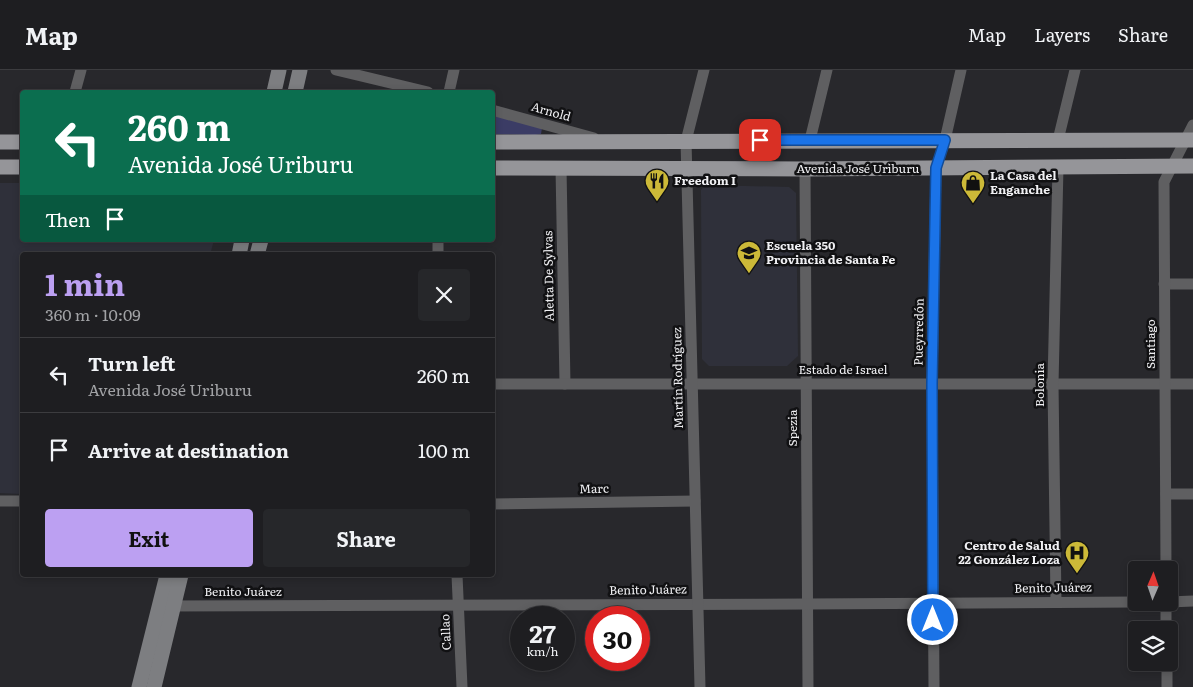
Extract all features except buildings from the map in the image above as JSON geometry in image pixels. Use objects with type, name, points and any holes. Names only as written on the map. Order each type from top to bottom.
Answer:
[{"type":"main road","points":[[274,90],[279,70]]},
{"type":"main road","points":[[295,90],[300,70]]},
{"type":"main road","points":[[495,142],[1189,140]]},
{"type":"main road","points":[[0,142],[20,142]]},
{"type":"main road","name":"Avenida José Uriburu","points":[[495,168],[804,169],[1193,166]]},
{"type":"main road","points":[[0,167],[20,167]]},
{"type":"main road","points":[[154,687],[167,606],[167,577]]},
{"type":"main road","points":[[139,687],[167,606],[180,577]]},
{"type":"street","points":[[76,90],[81,70]]},
{"type":"street","points":[[336,70],[420,90]]},
{"type":"street","points":[[449,90],[454,70]]},
{"type":"street","name":"Martín Rodríguez","points":[[700,687],[686,141],[704,70]]},
{"type":"street","points":[[810,140],[827,70]]},
{"type":"street","name":"Pueyrredón","points":[[934,687],[932,384],[936,168],[945,140],[961,70]]},
{"type":"street","points":[[1058,140],[1075,70]]},
{"type":"street","name":"Arnold","points":[[495,111],[602,141]]},
{"type":"street","name":"Santiago","points":[[1166,561],[1164,182],[1189,140],[1193,125]]},
{"type":"street","name":"Bolonia","points":[[1056,602],[1053,384],[1058,167]]},
{"type":"street","name":"Aletta De Sylvas","points":[[561,168],[565,384]]},
{"type":"street","name":"Spezia","points":[[804,169],[808,687]]},
{"type":"street","points":[[1164,284],[1193,284]]},
{"type":"street","name":"Estado de Israel","points":[[495,384],[1193,384]]},
{"type":"street","points":[[1166,494],[1193,494]]},
{"type":"street","points":[[0,501],[20,501]]},
{"type":"street","name":"Marc","points":[[495,504],[695,501]]},
{"type":"street","name":"Callao","points":[[456,577],[462,687]]},
{"type":"street","name":"Benito Juárez","points":[[167,606],[1128,602]]},
{"type":"street","points":[[1178,602],[1193,602]]},
{"type":"street","points":[[1167,671],[1167,687]]},
{"type":"shaded area","points":[[495,115],[542,128],[541,134],[495,134]]},
{"type":"shaded area","points":[[0,183],[20,183],[20,242],[213,242],[211,252],[20,252],[20,494],[0,493]]},
{"type":"shaded area","name":"Escuela 350 Provincia de Santa Fe","points":[[705,185],[789,187],[796,193],[798,356],[787,366],[709,366],[702,359],[701,190]]},
{"type":"place","name":"Freedom I","points":[[657,202]]},
{"type":"place","name":"La Casa del Enganche","points":[[973,204]]},
{"type":"place","name":"Escuela 350 Provincia de Santa Fe","points":[[749,274]]},
{"type":"place","name":"Centro de Salud 22 González Loza","points":[[1077,574]]},
{"type":"route","points":[[760,140],[945,140],[936,168],[932,384],[933,620]]}]
